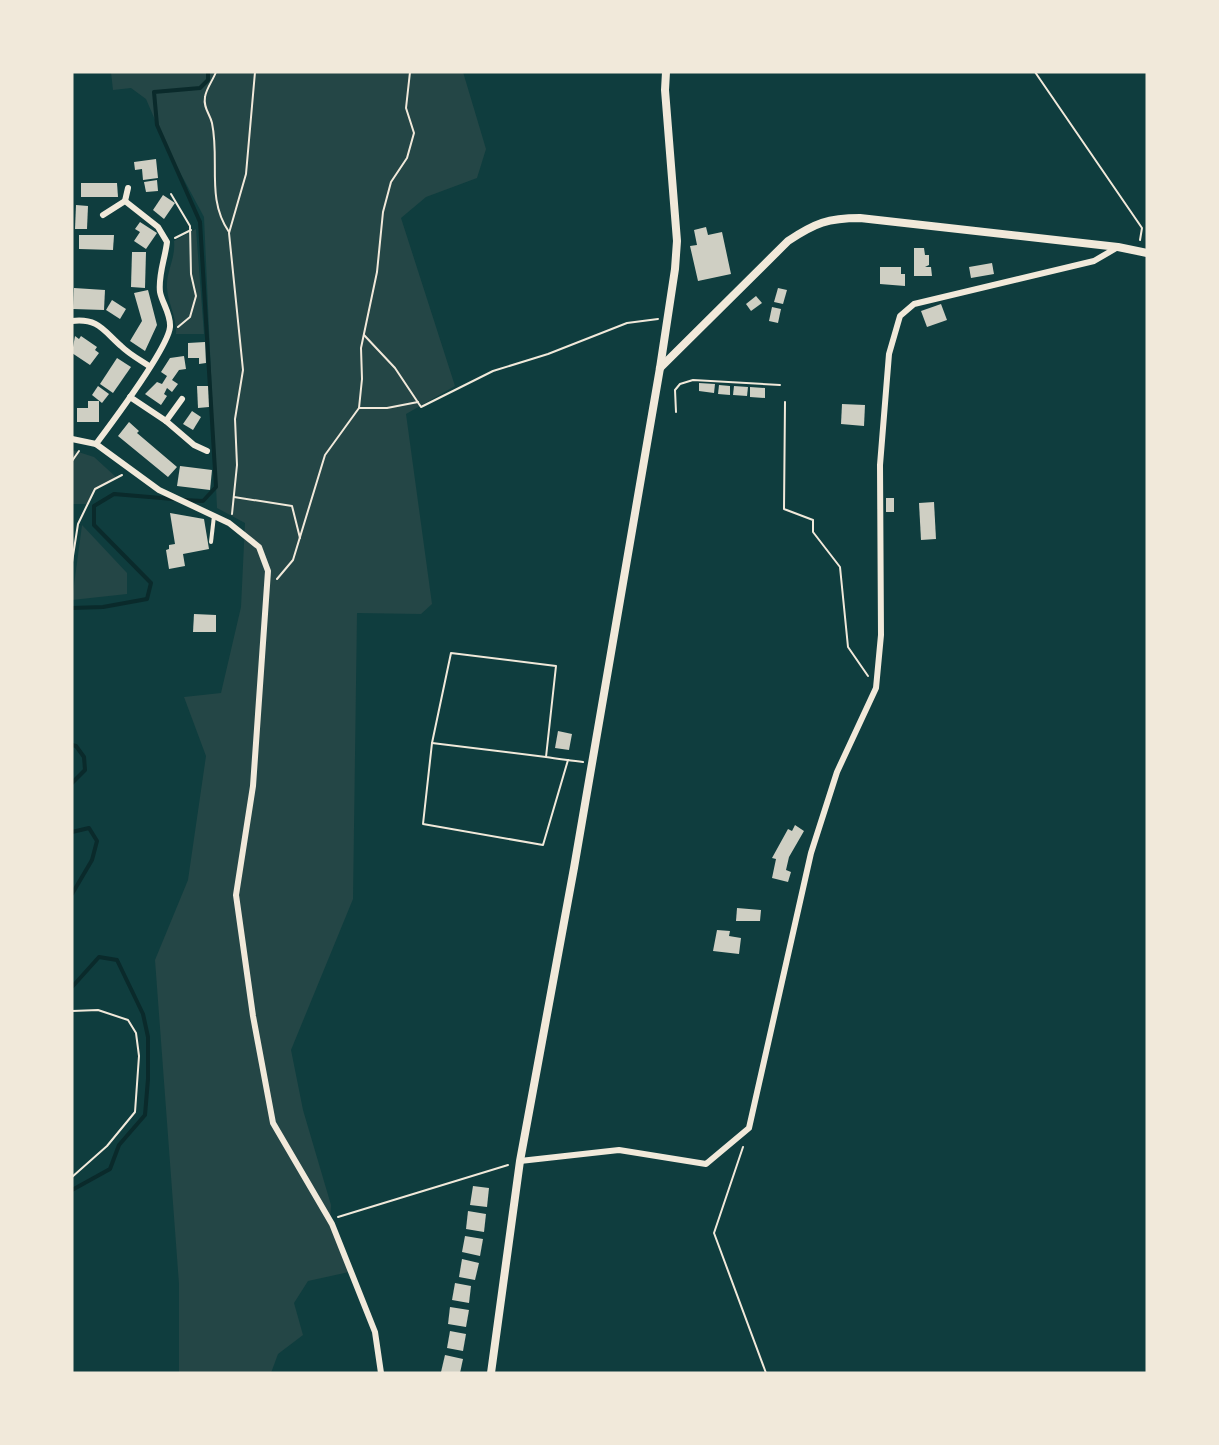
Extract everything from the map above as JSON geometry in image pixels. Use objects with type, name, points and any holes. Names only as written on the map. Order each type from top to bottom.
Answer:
[{"type":"street","points":[[491,1373],[520,1161],[667,319],[677,242],[665,90],[666,72]]},
{"type":"street","points":[[103,215],[125,201],[128,188]]},
{"type":"street","points":[[96,444],[130,397],[170,327],[160,293],[159,275],[167,242],[158,227],[125,201]]},
{"type":"street","points":[[660,368],[788,241],[811,226],[833,218],[860,218],[1118,247],[1143,252]]},
{"type":"street","points":[[520,1161],[619,1150],[706,1164],[749,1128],[811,853],[837,772],[876,688],[881,634],[880,465],[889,354],[900,316],[914,304],[1094,261],[1118,247]]},
{"type":"street","points":[[72,321],[86,320],[103,328],[122,348],[149,366]]},
{"type":"street","points":[[130,397],[166,421],[194,445],[207,451]]},
{"type":"street","points":[[166,421],[182,399]]},
{"type":"street","points":[[72,439],[96,444],[159,490],[229,523],[260,547],[268,571],[253,786],[236,895],[253,1016],[273,1123],[330,1220],[375,1332],[381,1373]]},
{"type":"lane","points":[[211,542],[214,515]]},
{"type":"path","points":[[216,72],[205,96],[204,107],[212,123],[216,158],[215,200],[229,233],[243,370],[235,418],[237,465],[232,513]]},
{"type":"path","points":[[229,233],[246,174],[255,72]]},
{"type":"path","points":[[267,590],[294,560],[326,455],[359,408],[364,335],[377,272],[383,212],[391,182],[406,158],[414,133],[406,108],[410,72]]},
{"type":"path","points":[[1035,72],[1142,228],[1143,252]]},
{"type":"path","points":[[170,327],[179,327],[190,317],[195,306],[190,230],[185,215],[171,194]]},
{"type":"path","points":[[167,242],[190,230]]},
{"type":"path","points":[[364,335],[395,368],[421,407],[493,371],[537,358],[627,322],[667,319]]},
{"type":"path","points":[[676,412],[675,390],[680,384],[693,380],[780,385]]},
{"type":"path","points":[[359,408],[387,408],[419,402]]},
{"type":"path","points":[[785,402],[784,509],[813,520],[813,532],[840,567],[848,647],[876,688]]},
{"type":"path","points":[[72,562],[78,524],[95,489],[131,469]]},
{"type":"path","points":[[234,497],[292,506],[300,538]]},
{"type":"path","points":[[546,757],[556,666],[451,653],[432,742],[423,824],[543,845],[568,760]]},
{"type":"path","points":[[432,742],[591,764]]},
{"type":"path","points":[[72,1011],[98,1010],[128,1020],[136,1033],[139,1056],[135,1112],[106,1146],[72,1177]]},
{"type":"path","points":[[749,1128],[714,1233],[766,1373]]},
{"type":"path","points":[[330,1220],[520,1161]]},
{"type":"shaded area","points":[[111,72],[463,72],[486,149],[477,178],[426,197],[401,218],[455,386],[406,414],[432,604],[421,614],[357,613],[353,899],[291,1050],[303,1110],[331,1205],[330,1220],[349,1272],[308,1281],[294,1303],[303,1335],[278,1354],[271,1373],[179,1373],[179,1284],[155,960],[188,880],[206,756],[184,697],[221,693],[241,607],[245,523],[217,508],[204,217],[168,150],[146,99],[131,88],[113,90]]},
{"type":"shaded area","points":[[196,229],[204,334],[176,334],[167,288],[174,241]]},
{"type":"shaded area","points":[[72,450],[94,457],[117,478],[95,489],[89,504],[72,504]]},
{"type":"shaded area","points":[[82,525],[127,573],[127,594],[72,600]]},
{"type":"building","points":[[156,159],[158,178],[143,180],[142,169],[135,170],[134,162]]},
{"type":"building","points":[[157,180],[158,191],[146,192],[144,182]]},
{"type":"building","points":[[81,183],[117,183],[118,197],[81,197]]},
{"type":"building","points":[[163,195],[175,203],[164,219],[153,210]]},
{"type":"building","points":[[76,205],[88,206],[87,229],[75,229]]},
{"type":"building","points":[[140,222],[157,233],[146,249],[134,241],[140,232],[135,229]]},
{"type":"building","points":[[706,227],[708,235],[722,232],[731,274],[698,281],[690,246],[697,245],[694,230]]},
{"type":"building","points":[[79,235],[114,235],[113,250],[79,249]]},
{"type":"building","points":[[914,248],[924,248],[925,255],[929,255],[929,265],[925,267],[931,267],[932,276],[914,276]]},
{"type":"building","points":[[132,252],[146,252],[145,288],[131,287]]},
{"type":"building","points":[[992,263],[994,274],[971,278],[969,267]]},
{"type":"building","points":[[880,267],[901,267],[901,274],[905,274],[905,286],[880,284]]},
{"type":"building","points":[[74,288],[105,290],[104,310],[73,309]]},
{"type":"building","points":[[778,288],[787,290],[783,304],[774,302]]},
{"type":"building","points":[[148,290],[157,325],[145,351],[130,341],[142,321],[134,293]]},
{"type":"building","points":[[756,296],[762,303],[751,311],[746,304]]},
{"type":"building","points":[[112,300],[126,309],[120,319],[106,310]]},
{"type":"building","points":[[941,304],[947,320],[927,327],[921,311]]},
{"type":"building","points":[[772,307],[781,309],[778,323],[769,321]]},
{"type":"building","points":[[75,336],[79,339],[81,336],[97,347],[95,350],[99,353],[90,365],[72,353]]},
{"type":"building","points":[[205,342],[206,363],[199,364],[199,358],[188,358],[188,343]]},
{"type":"building","points":[[184,356],[186,369],[179,370],[172,380],[178,384],[172,392],[167,388],[164,394],[167,396],[161,405],[145,394],[157,382],[162,384],[167,376],[161,372],[170,358]]},
{"type":"building","points":[[117,358],[131,367],[113,393],[100,384]]},
{"type":"building","points":[[699,383],[715,384],[714,393],[699,391]]},
{"type":"building","points":[[719,385],[730,386],[730,395],[718,394]]},
{"type":"building","points":[[98,386],[109,394],[102,403],[92,395]]},
{"type":"building","points":[[197,386],[208,386],[209,407],[198,408]]},
{"type":"building","points":[[734,386],[748,387],[747,396],[733,395]]},
{"type":"building","points":[[750,387],[765,388],[765,398],[750,397]]},
{"type":"building","points":[[88,401],[99,401],[99,422],[77,422],[77,408],[88,408]]},
{"type":"building","points":[[842,404],[865,405],[864,426],[841,424]]},
{"type":"building","points":[[192,411],[201,417],[193,430],[183,424]]},
{"type":"building","points":[[129,422],[139,431],[137,433],[177,467],[168,477],[118,436]]},
{"type":"building","points":[[180,466],[212,470],[210,490],[177,486]]},
{"type":"building","points":[[886,498],[894,498],[894,512],[886,512]]},
{"type":"building","points":[[934,502],[936,539],[921,540],[919,503]]},
{"type":"building","points":[[170,513],[204,519],[209,549],[183,554],[185,566],[169,569],[166,550],[169,549],[169,545],[175,544]]},
{"type":"building","points":[[194,614],[216,615],[216,632],[193,632]]},
{"type":"building","points":[[558,731],[572,734],[569,750],[555,748]]},
{"type":"building","points":[[795,825],[804,831],[789,857],[786,870],[791,872],[788,882],[772,878],[776,859],[772,858],[788,829],[792,831]]},
{"type":"building","points":[[737,908],[761,910],[760,921],[736,921]]},
{"type":"building","points":[[717,930],[730,931],[729,936],[741,938],[739,954],[713,951]]},
{"type":"building","points":[[473,1186],[489,1188],[487,1207],[470,1205]]},
{"type":"building","points":[[468,1211],[486,1214],[484,1232],[466,1229]]},
{"type":"building","points":[[465,1236],[483,1239],[480,1256],[462,1252]]},
{"type":"building","points":[[462,1259],[479,1263],[475,1280],[459,1277]]},
{"type":"building","points":[[455,1283],[471,1286],[469,1303],[452,1300]]},
{"type":"building","points":[[450,1307],[469,1310],[466,1327],[448,1324]]},
{"type":"building","points":[[450,1331],[466,1334],[463,1351],[447,1348]]},
{"type":"building","points":[[445,1355],[463,1359],[460,1373],[441,1372]]},
{"type":"waterway","points":[[184,500],[203,501],[216,487],[200,222],[157,125],[154,92],[200,88],[208,80],[208,72]]},
{"type":"waterway","points":[[72,608],[103,607],[147,599],[151,583],[94,525],[94,506],[114,494],[173,499]]},
{"type":"waterway","points":[[72,745],[76,746],[84,757],[85,770],[72,783]]},
{"type":"waterway","points":[[72,832],[89,828],[97,841],[92,860],[72,894]]},
{"type":"waterway","points":[[72,987],[99,957],[117,960],[143,1014],[148,1037],[145,1115],[119,1145],[110,1169],[72,1190]]}]
